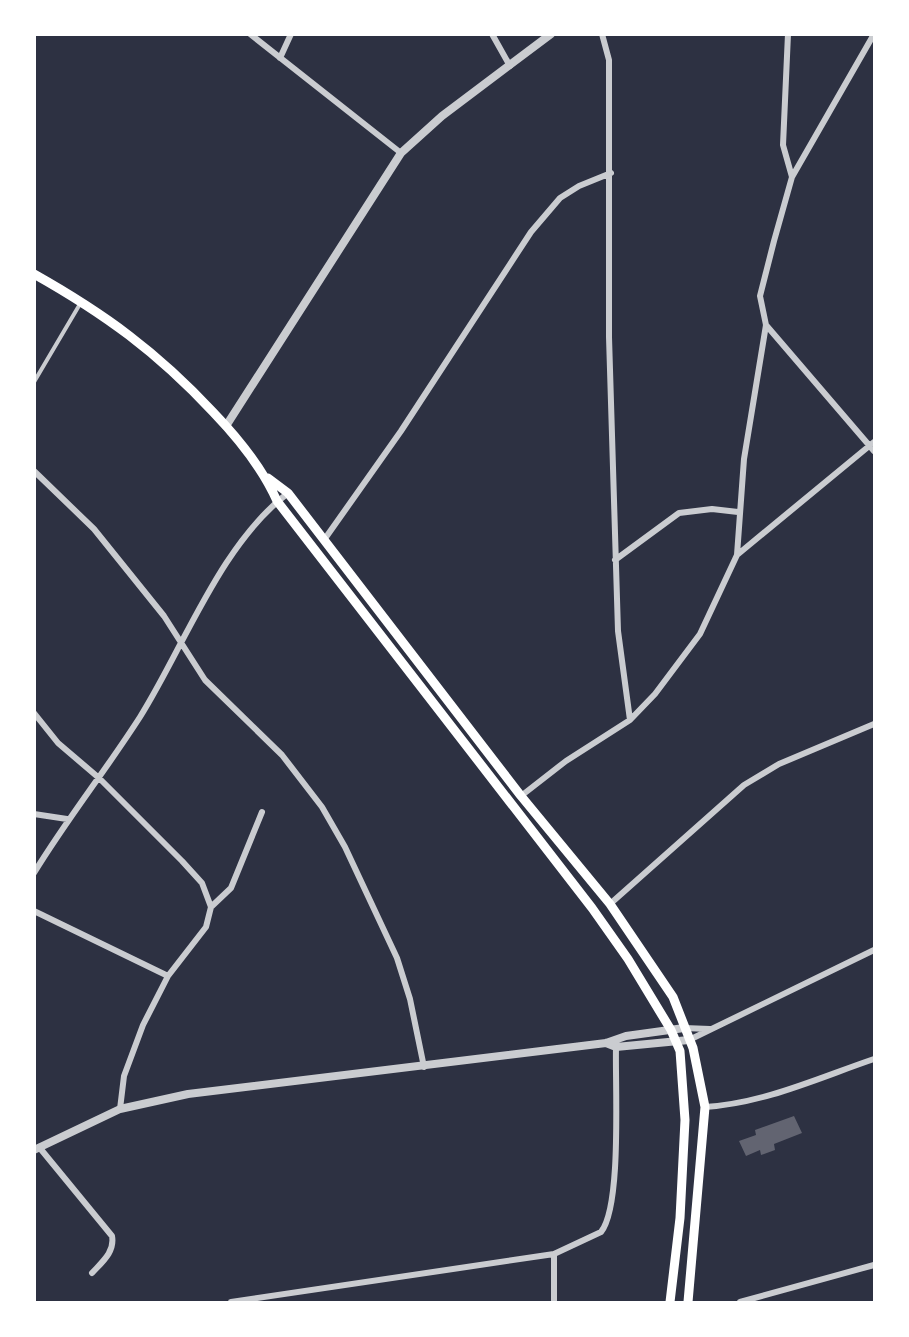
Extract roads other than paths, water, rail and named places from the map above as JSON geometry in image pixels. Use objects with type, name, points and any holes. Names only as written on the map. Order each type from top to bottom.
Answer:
[{"type":"main road","points":[[34,274],[82,300],[154,354],[226,426],[266,477],[277,501],[592,908],[628,959],[678,1043],[685,1104],[685,1147],[670,1302]]},
{"type":"main road","points":[[266,477],[288,493],[521,796],[610,904],[673,997],[698,1065],[705,1107],[688,1302]]},
{"type":"street","points":[[250,34],[401,153]]},
{"type":"street","points":[[280,58],[291,34]]},
{"type":"street","points":[[492,34],[510,66]]},
{"type":"street","points":[[226,426],[401,153],[442,116],[551,34]]},
{"type":"street","points":[[602,34],[609,60],[611,173],[609,337],[615,560],[618,631],[630,720]]},
{"type":"street","points":[[788,34],[783,145],[792,177]]},
{"type":"street","points":[[521,796],[566,761],[630,720],[673,673],[700,634],[737,555],[738,512],[744,459],[766,325],[760,296],[792,177],[874,34]]},
{"type":"street","points":[[324,540],[401,431],[531,232],[560,198],[579,186],[611,173]]},
{"type":"street","points":[[737,555],[873,447],[766,325]]},
{"type":"street","points":[[34,471],[94,530],[180,640],[205,680],[282,755],[322,807],[345,848],[397,958],[410,999],[424,1067]]},
{"type":"street","points":[[34,873],[67,819],[99,778],[141,715],[180,640],[242,541],[277,501],[288,493]]},
{"type":"street","points":[[615,560],[679,513],[712,509],[738,512]]},
{"type":"street","points":[[34,713],[58,743],[99,778],[202,883],[211,907]]},
{"type":"street","points":[[610,904],[744,785],[778,764],[874,724]]},
{"type":"street","points":[[120,1109],[124,1076],[143,1025],[168,976],[206,927],[211,907],[231,888],[261,812]]},
{"type":"street","points":[[34,814],[67,819]]},
{"type":"street","points":[[34,911],[168,976]]},
{"type":"street","points":[[606,1043],[616,1047],[678,1043],[689,1040],[874,950]]},
{"type":"street","points":[[92,1273],[110,1253],[114,1244],[112,1236],[37,1149],[120,1109],[188,1094],[606,1043],[626,1036],[684,1028],[710,1029]]},
{"type":"street","points":[[231,1302],[554,1254],[601,1232],[606,1226],[614,1173],[616,1047]]},
{"type":"street","points":[[705,1107],[745,1103],[770,1097],[874,1059]]},
{"type":"street","points":[[554,1254],[554,1302]]},
{"type":"street","points":[[740,1302],[874,1265]]},
{"type":"lane","points":[[34,382],[82,300]]}]
